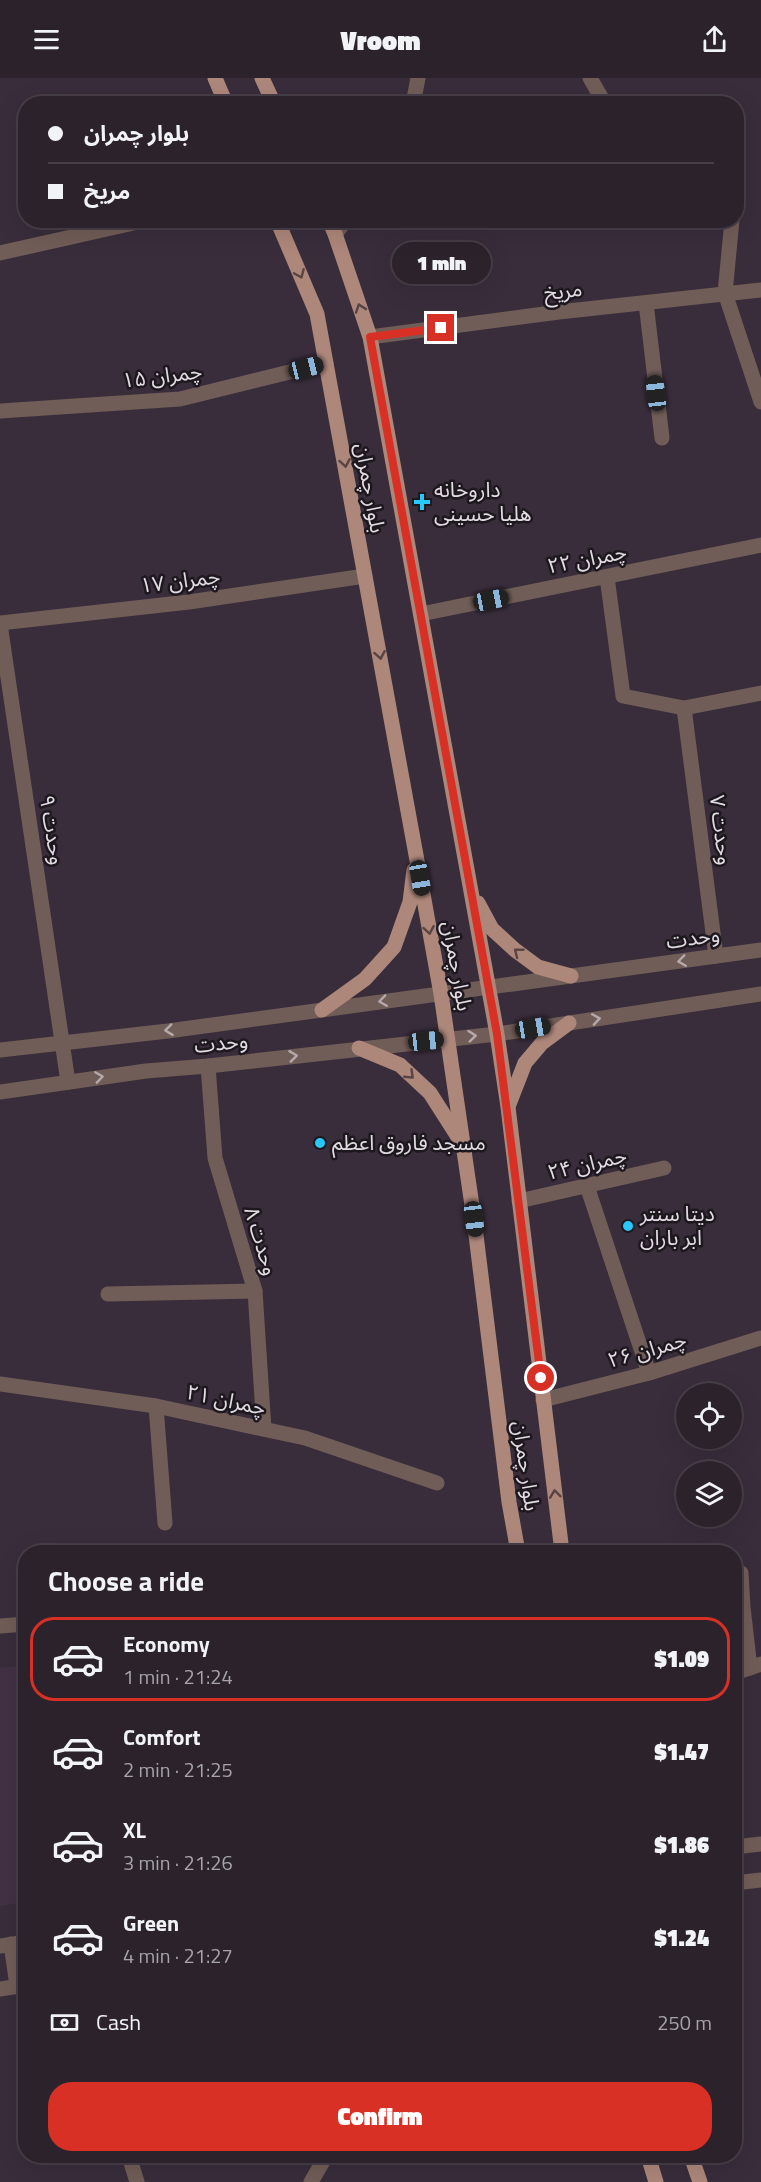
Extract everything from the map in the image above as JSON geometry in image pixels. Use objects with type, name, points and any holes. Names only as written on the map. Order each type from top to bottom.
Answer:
[{"type":"main road","points":[[215,78],[223,96]]},
{"type":"main road","points":[[262,78],[270,96]]},
{"type":"main road","name":"بلوار چمران","points":[[280,228],[317,314],[441,994],[509,1502],[517,1545]]},
{"type":"main road","name":"بلوار چمران","points":[[332,228],[370,337],[489,986],[508,1107],[561,1545]]},
{"type":"main road","points":[[322,1010],[365,979],[394,947],[410,902],[416,855]]},
{"type":"main road","points":[[472,892],[492,929],[515,950],[538,967],[571,976]]},
{"type":"main road","points":[[508,1107],[525,1063],[542,1043],[569,1023]]},
{"type":"main road","points":[[359,1048],[400,1065],[430,1093],[463,1147]]},
{"type":"main road","points":[[650,2163],[656,2182]]},
{"type":"main road","points":[[693,2163],[699,2182]]},
{"type":"street","points":[[415,96],[418,78]]},
{"type":"street","points":[[590,78],[600,96]]},
{"type":"street","points":[[0,253],[111,228]]},
{"type":"street","points":[[731,228],[725,293],[761,402]]},
{"type":"street","name":"مریخ","points":[[370,337],[761,290]]},
{"type":"street","points":[[645,303],[662,438]]},
{"type":"street","name":"چمران ۱۵","points":[[0,411],[180,399],[326,363]]},
{"type":"street","name":"چمران ۲۲","points":[[421,614],[761,546]]},
{"type":"street","name":"چمران ۱۷","points":[[0,623],[189,602],[365,576]]},
{"type":"street","points":[[607,577],[623,696],[684,708],[761,693]]},
{"type":"street","name":"وحدت ۹","points":[[0,623],[68,1082]]},
{"type":"street","name":"وحدت ۷","points":[[684,708],[716,956]]},
{"type":"street","name":"وحدت","points":[[0,1050],[322,1010],[761,950]]},
{"type":"street","points":[[497,1034],[761,994]]},
{"type":"street","name":"وحدت","points":[[0,1092],[146,1071],[497,1034]]},
{"type":"street","name":"وحدت ۸","points":[[208,1066],[215,1158],[255,1292],[264,1429]]},
{"type":"street","name":"چمران ۲۴","points":[[519,1201],[664,1168]]},
{"type":"street","points":[[587,1186],[649,1372]]},
{"type":"street","points":[[108,1294],[255,1292]]},
{"type":"street","name":"چمران ۲۶","points":[[543,1400],[649,1372],[761,1338]]},
{"type":"street","name":"چمران ۲۱","points":[[0,1384],[156,1406],[305,1438],[437,1483]]},
{"type":"street","points":[[156,1406],[165,1523]]},
{"type":"street","points":[[742,1607],[756,1666]]},
{"type":"street","points":[[0,1626],[18,1625]]},
{"type":"street","points":[[742,1846],[761,1844]]},
{"type":"street","points":[[742,1882],[761,1880]]},
{"type":"street","points":[[12,1944],[18,1972]]},
{"type":"street","points":[[0,1989],[18,1986]]},
{"type":"street","points":[[131,2163],[137,2182]]},
{"type":"street","points":[[311,2182],[322,2163]]},
{"type":"shaded area","points":[[18,1666],[18,1903],[0,1906],[0,1668]]},
{"type":"place","name":"داروخانه هلیا حسینی","points":[[422,502]]},
{"type":"place","name":"مسجد فاروق اعظم","points":[[320,1143]]},
{"type":"place","name":"دیتا سنتر ابر باران","points":[[628,1226]]},
{"type":"route","points":[[441,328],[370,337],[497,1034],[541,1378]]}]
